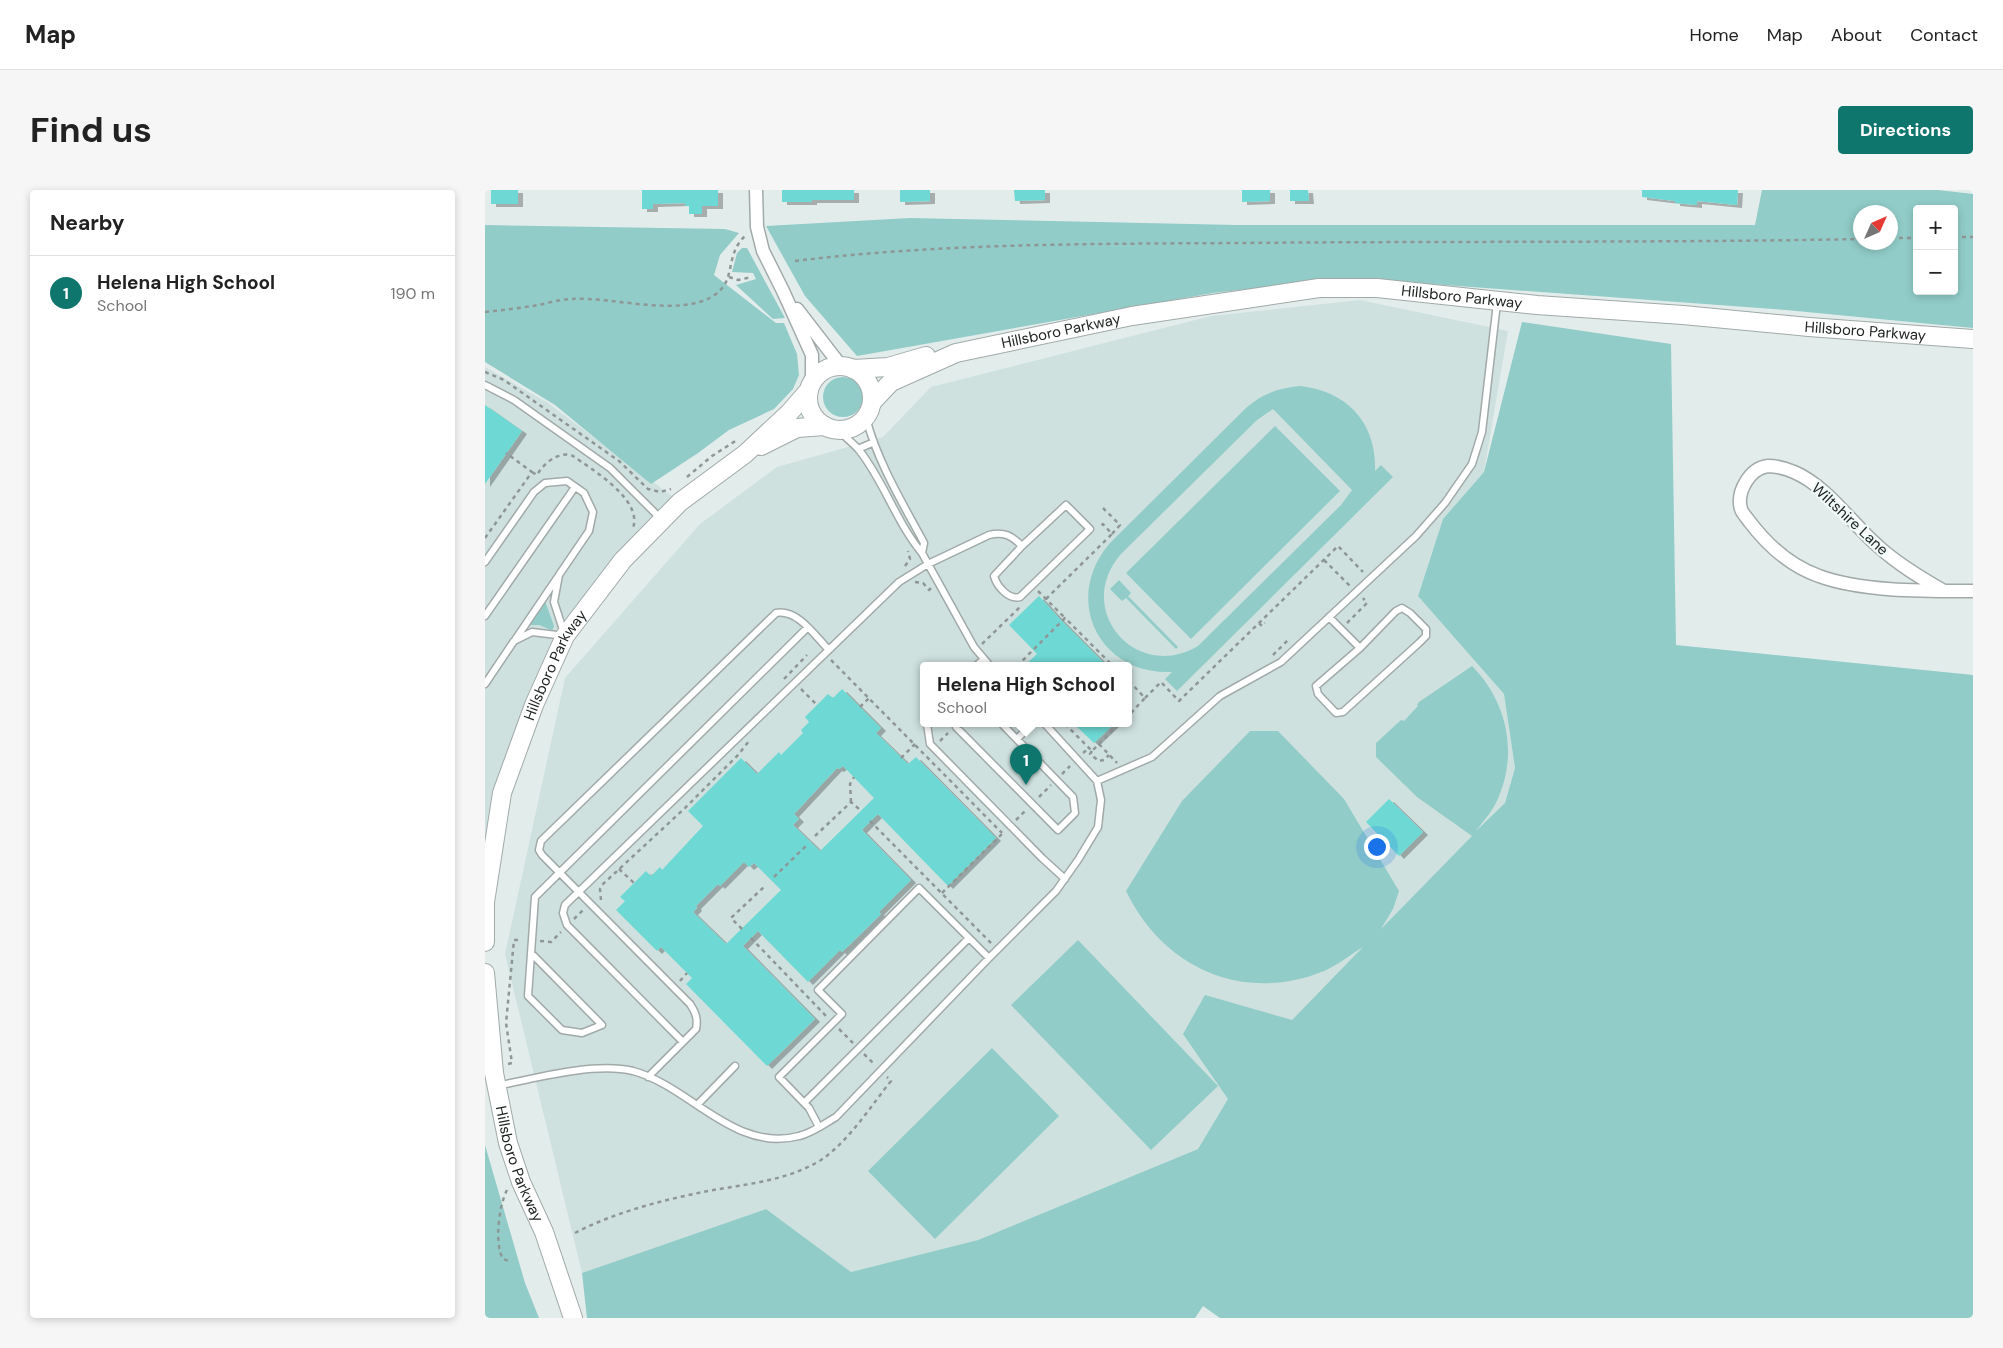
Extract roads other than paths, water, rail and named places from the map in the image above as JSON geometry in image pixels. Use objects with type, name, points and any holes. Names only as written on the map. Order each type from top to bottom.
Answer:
[{"type":"street","points":[[756,190],[757,227],[763,251],[812,356],[811,387],[808,400],[811,411],[816,420],[832,429],[849,430],[858,425],[869,410],[872,392],[868,382],[862,375],[847,368],[783,291]]},
{"type":"street","name":"Hillsboro Parkway","points":[[869,410],[891,382],[956,353],[1132,316],[1319,288],[1377,288],[1497,301],[1973,339]]},
{"type":"street","name":"Hillsboro Parkway","points":[[847,368],[888,368],[940,352],[956,353]]},
{"type":"street","points":[[811,387],[824,371],[847,368]]},
{"type":"street","name":"Hillsboro Parkway","points":[[485,942],[485,902],[502,793],[534,705],[565,636],[623,560],[662,520],[680,502],[745,454],[790,412],[811,387]]},
{"type":"street","name":"Hillsboro Parkway","points":[[745,454],[797,428],[832,429]]},
{"type":"street","name":"Wiltshire Lane","points":[[1944,591],[1898,563],[1877,546],[1835,502],[1795,472],[1767,466],[1755,472],[1744,483],[1741,496],[1741,510],[1760,536],[1785,559],[1801,568],[1819,576],[1841,582],[1927,592],[1973,591]]},
{"type":"street","name":"Hillsboro Parkway","points":[[485,974],[497,1086],[508,1143],[521,1182],[544,1232],[573,1318]]},
{"type":"lane","points":[[1097,782],[1152,757],[1221,696],[1281,662],[1416,536],[1445,503],[1473,464],[1482,432],[1497,301]]},
{"type":"lane","points":[[485,385],[514,400],[610,468],[662,520]]},
{"type":"lane","points":[[869,410],[872,443],[924,543],[922,553]]},
{"type":"lane","points":[[832,429],[858,449],[914,543],[922,553],[974,647],[987,662]]},
{"type":"lane","points":[[858,449],[872,443]]},
{"type":"lane","points":[[485,562],[534,492],[545,483],[567,482],[584,493],[593,512],[589,532],[485,684]]},
{"type":"lane","points":[[485,616],[575,487]]},
{"type":"lane","points":[[1066,504],[1090,529],[1020,598],[1014,599],[996,582],[994,576],[1022,546],[1066,504]]},
{"type":"lane","points":[[683,1042],[567,926],[563,913],[565,904],[899,582],[928,564],[989,535],[998,533],[1013,537],[1022,546]]},
{"type":"lane","points":[[514,641],[532,632],[565,636],[554,602],[559,575]]},
{"type":"lane","points":[[1402,608],[1410,613],[1426,629],[1426,636],[1419,643],[1343,712],[1336,713],[1318,694],[1316,686],[1360,648],[1396,611],[1402,608]]},
{"type":"lane","points":[[648,1077],[695,1029],[697,1021],[690,1004],[539,850],[541,841],[776,613],[784,611],[794,615],[829,650]]},
{"type":"lane","points":[[1329,617],[1360,648]]},
{"type":"lane","points":[[531,953],[602,1025],[582,1033],[562,1030],[528,996],[531,953],[535,897],[807,628]]},
{"type":"lane","points":[[981,662],[984,659]]},
{"type":"lane","points":[[927,727],[930,744],[1065,879]]},
{"type":"lane","points":[[956,727],[1058,830],[1075,813],[1073,797],[1005,727]]},
{"type":"lane","points":[[1017,739],[1029,727]]},
{"type":"lane","points":[[497,1086],[589,1068],[632,1071],[667,1085],[732,1128],[771,1139],[799,1136],[835,1117],[997,949],[1056,891],[1098,827],[1101,800],[1097,782],[1048,727]]},
{"type":"lane","points":[[819,1127],[804,1103],[779,1077],[842,1014],[818,990],[919,888],[989,958]]},
{"type":"lane","points":[[804,1103],[969,938]]},
{"type":"lane","points":[[697,1105],[735,1066]]},
{"type":"place","name":"Helena High School","points":[[1026,785]]}]
